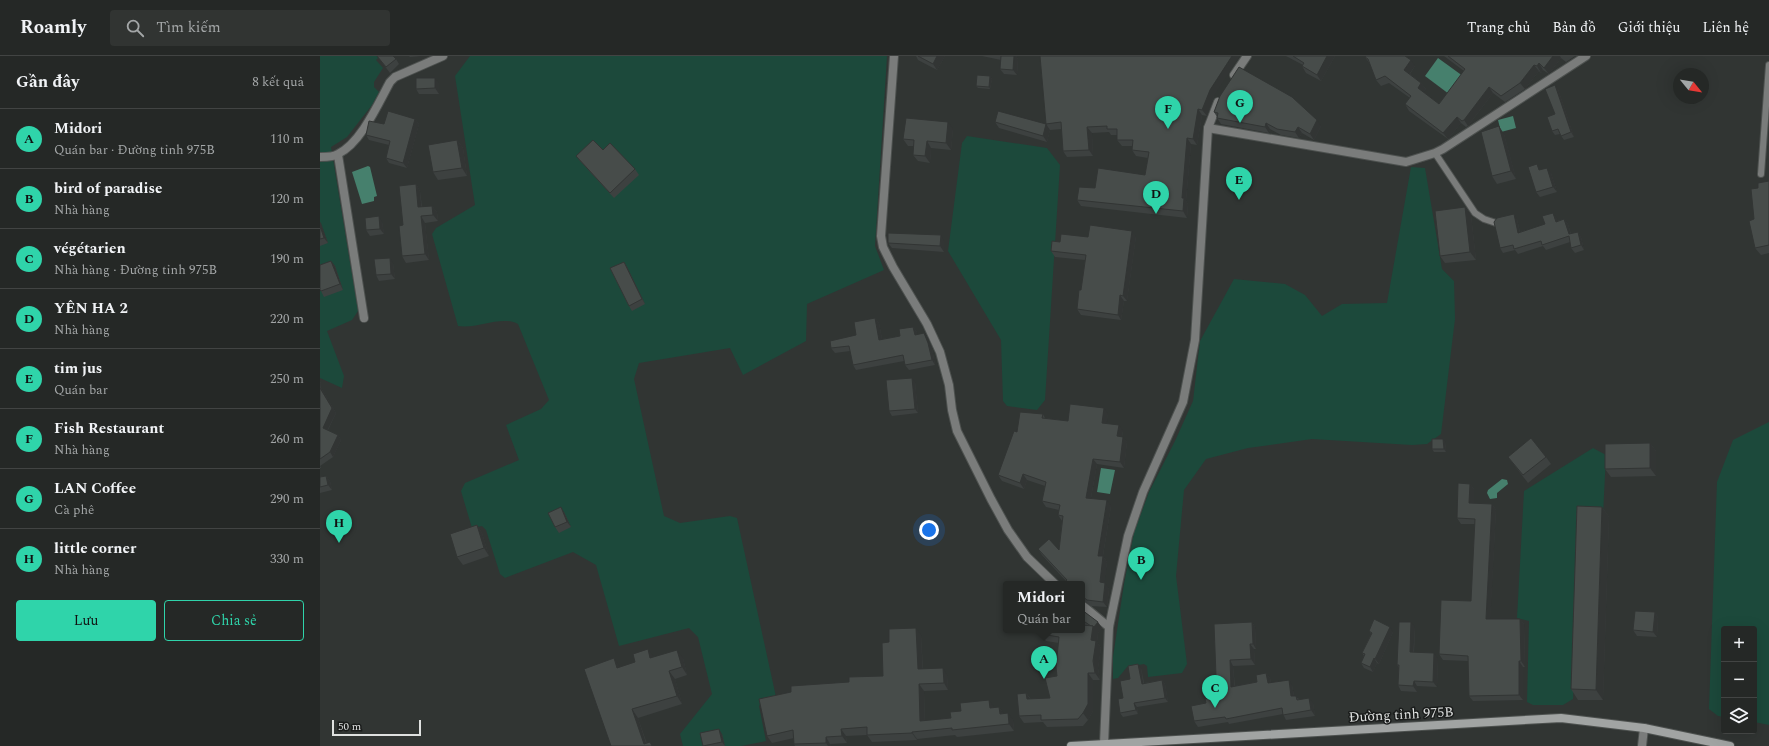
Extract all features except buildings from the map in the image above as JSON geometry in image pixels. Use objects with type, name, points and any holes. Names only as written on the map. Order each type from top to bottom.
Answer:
[{"type":"main road","name":"Đường tỉnh 975B","points":[[1071,746],[1561,718],[1644,728],[1730,746]]},
{"type":"street","points":[[320,157],[338,155],[350,145],[361,132],[390,82],[395,77],[443,56]]},
{"type":"street","points":[[894,56],[881,236],[883,247],[935,340],[944,364],[957,431],[991,499],[1008,530],[1027,557],[1052,581]]},
{"type":"street","points":[[1231,81],[1247,56]]},
{"type":"street","points":[[1208,128],[1406,162],[1435,153],[1586,56]]},
{"type":"street","points":[[1104,744],[1109,627],[1128,536],[1143,492],[1183,402],[1195,340],[1208,128],[1219,99],[1223,93]]},
{"type":"street","points":[[338,155],[364,318]]},
{"type":"street","points":[[1085,607],[1109,627]]},
{"type":"street","points":[[1642,746],[1644,728]]},
{"type":"lane","points":[[1761,174],[1769,65]]},
{"type":"lane","points":[[1435,153],[1475,213],[1484,220],[1496,223]]},
{"type":"shaded area","points":[[320,56],[380,56],[376,60],[383,68],[374,82],[374,87],[379,92],[372,105],[347,137],[331,147],[358,311],[352,320],[327,331],[344,376],[342,388],[320,378]]},
{"type":"shaded area","points":[[470,56],[887,56],[875,246],[884,270],[807,304],[806,341],[743,375],[730,348],[639,363],[634,379],[664,516],[680,523],[730,516],[737,518],[776,697],[762,702],[759,706],[766,741],[741,746],[683,746],[680,734],[712,694],[698,637],[689,628],[619,646],[596,565],[573,552],[505,578],[500,574],[486,530],[482,526],[472,528],[461,491],[465,483],[519,460],[506,425],[541,409],[549,400],[518,324],[497,321],[473,326],[458,326],[432,234],[436,228],[475,205],[455,76]]},
{"type":"shaded area","points":[[1438,58],[1467,79],[1453,97],[1425,76]]},
{"type":"shaded area","points":[[1513,116],[1516,128],[1501,132],[1498,120]]},
{"type":"shaded area","points":[[967,136],[1047,148],[1060,165],[1045,400],[1037,410],[1007,406],[1003,401],[1001,340],[948,251],[962,143]]},
{"type":"shaded area","points":[[368,166],[370,167],[377,196],[374,197],[374,201],[362,204],[352,172]]},
{"type":"shaded area","points":[[1411,167],[1425,168],[1442,269],[1454,281],[1455,319],[1441,434],[1427,444],[1412,445],[1312,439],[1248,448],[1206,459],[1184,490],[1176,576],[1187,664],[1182,673],[1148,677],[1147,666],[1144,664],[1127,667],[1118,678],[1113,679],[1113,657],[1124,584],[1134,533],[1149,492],[1175,441],[1193,401],[1200,341],[1234,279],[1285,284],[1305,295],[1322,316],[1342,304],[1387,303]]},
{"type":"shaded area","points":[[1769,422],[1769,725],[1757,723],[1757,626],[1721,626],[1721,716],[1709,709],[1717,482],[1733,440]]},
{"type":"shaded area","points":[[1593,448],[1606,455],[1603,515],[1580,515],[1573,699],[1563,705],[1533,705],[1527,702],[1529,621],[1517,618],[1524,491]]},
{"type":"shaded area","points":[[1101,468],[1115,470],[1110,494],[1097,492]]},
{"type":"shaded area","points":[[1502,479],[1507,480],[1508,484],[1497,493],[1497,498],[1490,499],[1487,493],[1488,490]]},
{"type":"place","name":"LAN Coffee","points":[[1240,123]]},
{"type":"place","name":"Fish Restaurant","points":[[1168,129]]},
{"type":"place","name":"tim jus","points":[[1239,200]]},
{"type":"place","name":"YÊN HA 2","points":[[1156,214]]},
{"type":"place","name":"little corner","points":[[339,543]]},
{"type":"place","name":"bird of paradise","points":[[1141,580]]},
{"type":"place","name":"Midori","points":[[1044,679]]},
{"type":"place","name":"végétarien","points":[[1215,708]]}]
